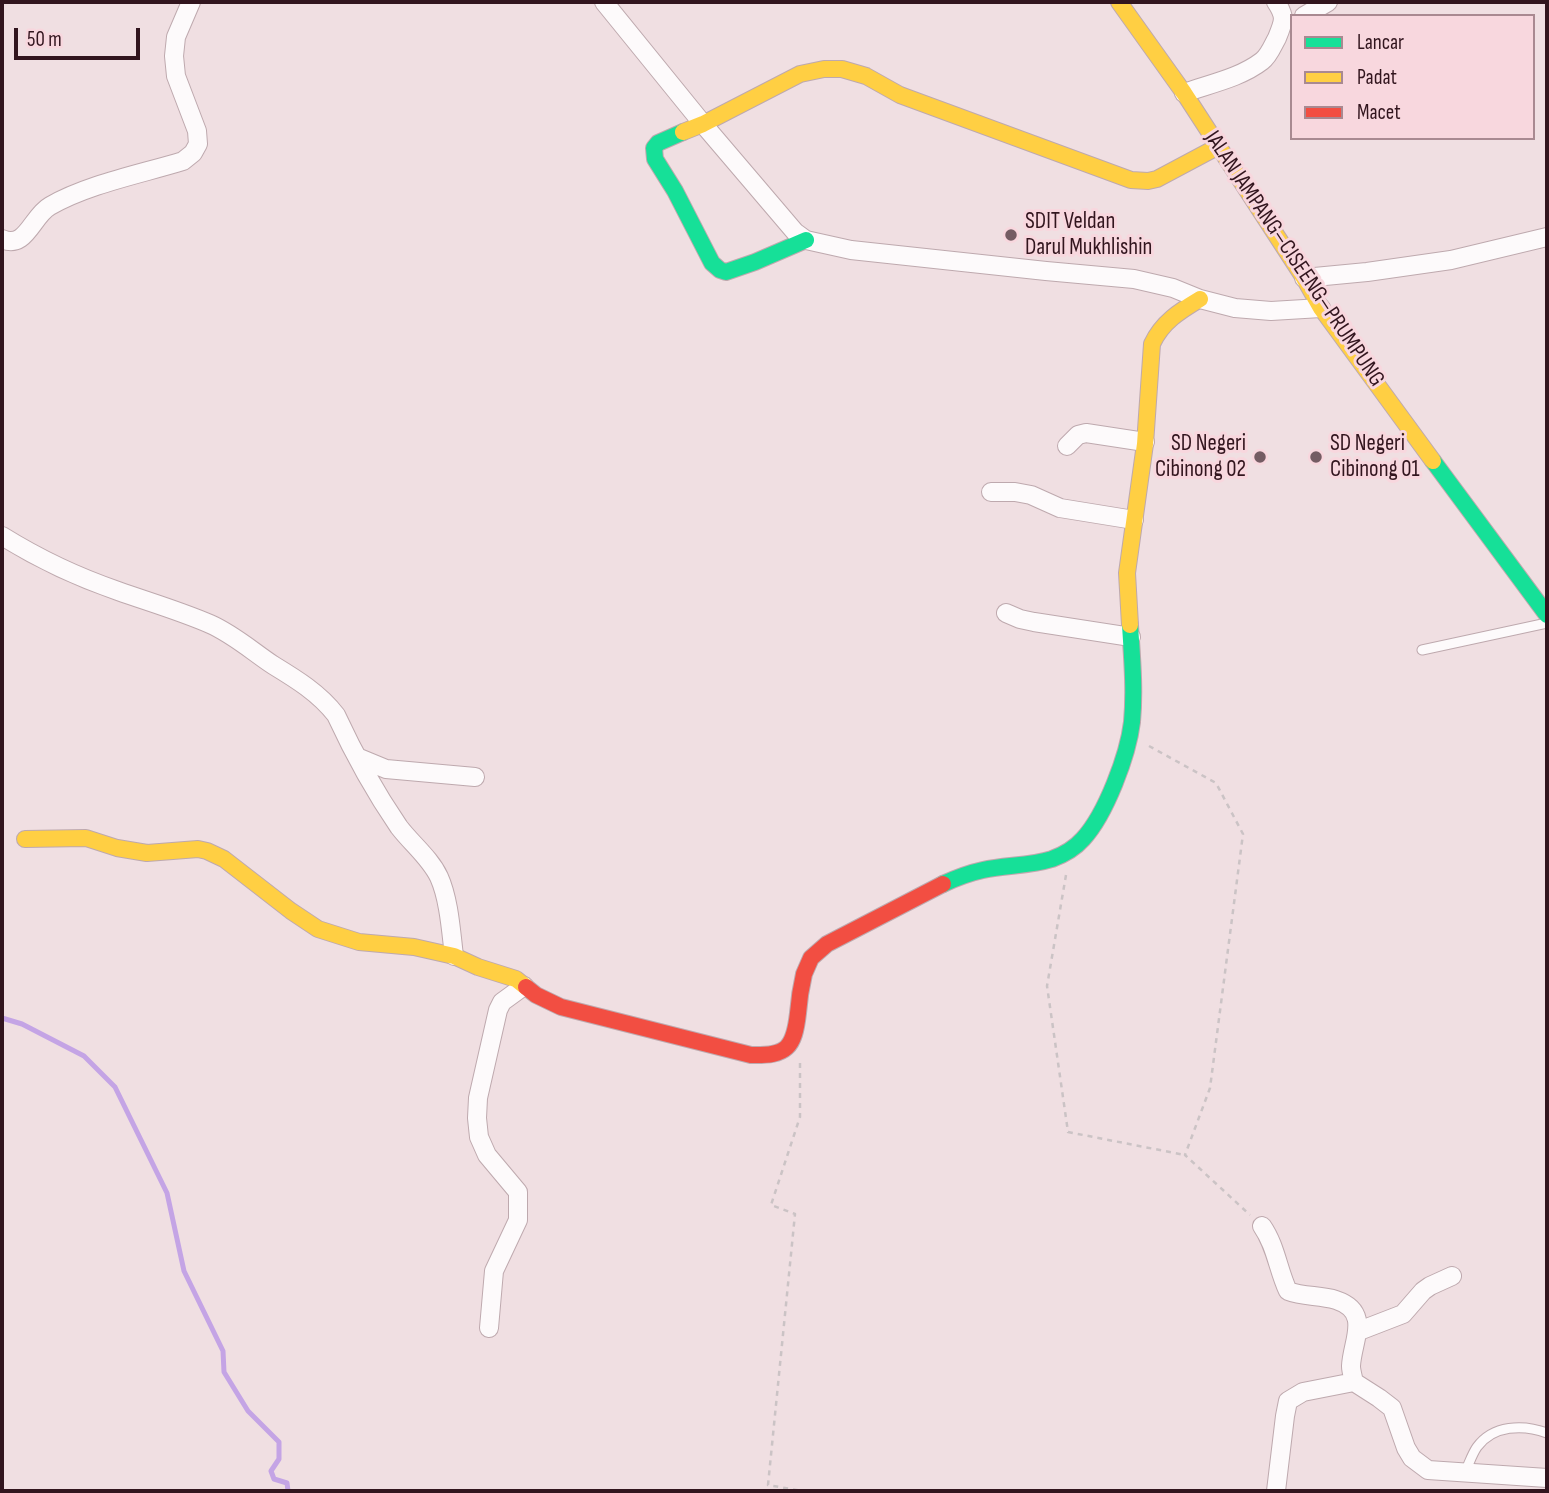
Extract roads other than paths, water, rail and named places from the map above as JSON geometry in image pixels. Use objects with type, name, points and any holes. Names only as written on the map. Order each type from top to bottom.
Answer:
[{"type":"street","points":[[2,239],[12,242],[19,240],[43,211],[62,200],[183,161],[193,153],[198,145],[197,131],[176,76],[174,56],[176,37],[191,2]]},
{"type":"street","points":[[604,2],[703,124],[795,232],[806,240],[851,250],[1134,279],[1173,288],[1200,299],[1235,308],[1271,311],[1321,307]]},
{"type":"street","name":"JALAN JAMPANG–CISEENG–PRUMPUNG","points":[[1119,2],[1184,93],[1321,307],[1547,615]]},
{"type":"street","points":[[1184,93],[1241,73],[1264,60],[1286,27],[1283,13],[1276,2]]},
{"type":"street","points":[[1307,14],[1328,2]]},
{"type":"street","points":[[806,240],[777,254],[726,272],[720,270],[712,263],[675,191],[654,159],[654,148],[658,143],[703,124],[800,75],[813,71],[842,70],[866,76],[900,95],[1131,180],[1157,179],[1219,146]]},
{"type":"street","points":[[1304,278],[1451,260],[1547,237]]},
{"type":"street","points":[[25,839],[86,838],[117,848],[147,853],[198,849],[207,851],[224,859],[318,929],[359,943],[414,947],[454,956],[516,979],[543,1000],[561,1007],[751,1055],[765,1056],[780,1052],[791,1045],[795,1035],[805,972],[818,949],[966,874],[1033,864],[1070,852],[1084,839],[1095,823],[1130,735],[1131,637],[1127,580],[1146,442],[1150,361],[1155,335],[1173,316],[1200,299]]},
{"type":"street","points":[[1067,446],[1079,435],[1086,433],[1146,442]]},
{"type":"street","points":[[991,492],[1031,495],[1060,509],[1134,520]]},
{"type":"street","points":[[2,536],[44,561],[212,624],[302,683],[330,706],[381,800],[436,870],[444,891],[454,956]]},
{"type":"street","points":[[1006,613],[1020,620],[1131,637]]},
{"type":"street","points":[[357,757],[386,769],[475,777]]},
{"type":"street","points":[[489,1328],[494,1271],[518,1220],[518,1192],[487,1155],[479,1137],[477,1108],[498,1010],[502,1002],[524,986]]},
{"type":"street","points":[[1262,1226],[1270,1237],[1287,1292],[1335,1300],[1350,1306],[1358,1322],[1359,1331],[1351,1368],[1354,1382]]},
{"type":"street","points":[[1359,1331],[1403,1314],[1423,1291],[1452,1276]]},
{"type":"street","points":[[1276,1491],[1288,1401],[1303,1392],[1354,1382],[1392,1408],[1406,1448],[1412,1458],[1429,1470],[1547,1478]]},
{"type":"lane","points":[[1422,650],[1547,622]]},
{"type":"lane","points":[[1465,1472],[1476,1449],[1487,1436],[1501,1430],[1520,1428],[1547,1433]]},
{"type":"waterway","points":[[2,1018],[22,1024],[84,1056],[115,1087],[167,1193],[184,1271],[223,1351],[224,1372],[248,1411],[279,1442],[279,1459],[271,1471],[274,1479],[287,1483],[288,1491]]},
{"type":"place","name":"SDIT Veldan Darul Mukhlishin","points":[[1011,235]]},
{"type":"place","name":"SD Negeri Cibinong 02","points":[[1260,457]]},
{"type":"place","name":"SD Negeri Cibinong 01","points":[[1316,457]]}]
